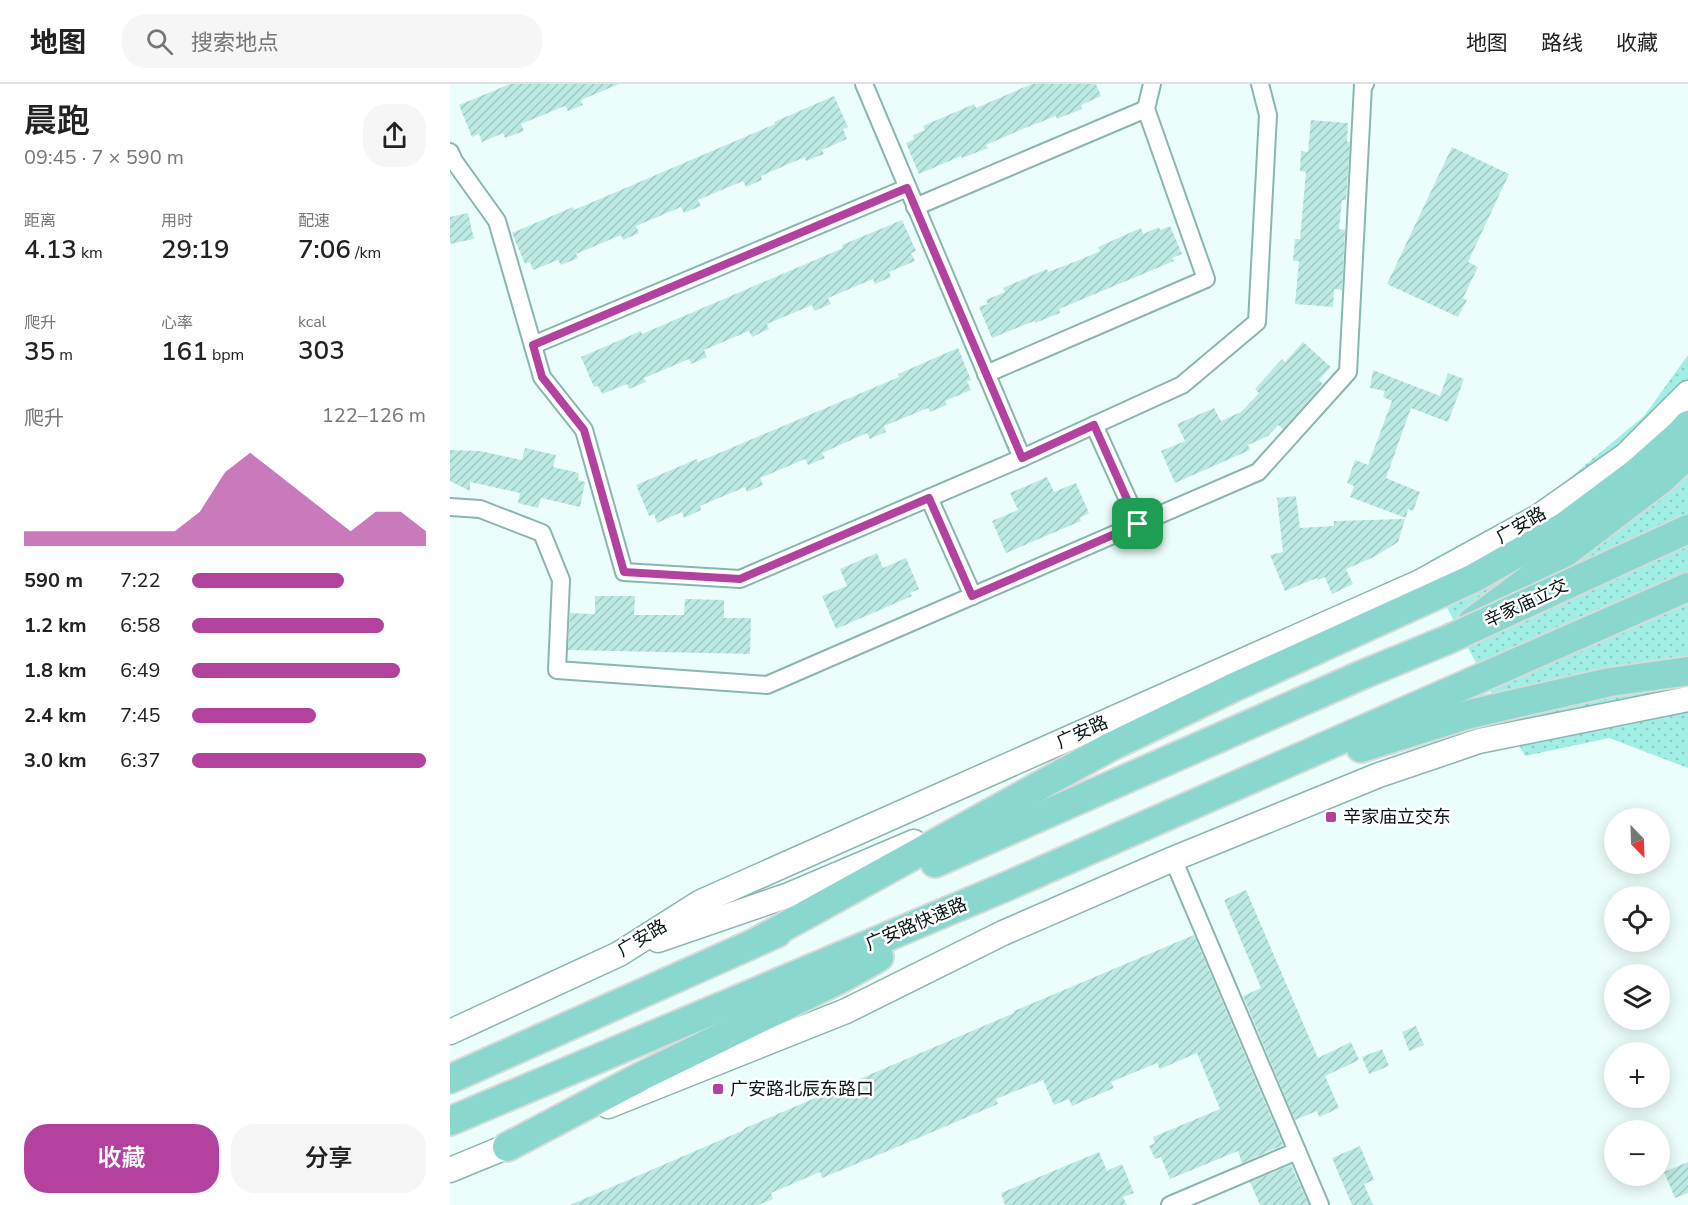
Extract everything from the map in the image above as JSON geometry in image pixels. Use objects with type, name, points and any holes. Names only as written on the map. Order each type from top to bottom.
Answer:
[{"type":"highway","points":[[450,1079],[760,940],[1110,747],[1230,689],[1474,578],[1565,526],[1636,473],[1688,425]]},
{"type":"highway","points":[[1447,640],[1663,478],[1688,454]]},
{"type":"highway","name":"辛家庙立交","points":[[760,940],[1364,674],[1447,640],[1688,529]]},
{"type":"highway","points":[[1385,731],[1549,649],[1688,587]]},
{"type":"highway","points":[[1549,649],[1688,605]]},
{"type":"highway","points":[[1385,731],[1610,682],[1688,671]]},
{"type":"highway","name":"广安路快速路","points":[[450,1120],[1005,887],[1223,792],[1385,731]]},
{"type":"highway","points":[[507,1147],[642,1076],[842,978],[1005,887]]},
{"type":"main road","name":"广安路","points":[[450,1032],[619,954],[701,902],[1420,582],[1538,517],[1626,455],[1688,393]]},
{"type":"main road","points":[[450,1170],[846,1011],[1003,933],[1173,859],[1379,775],[1479,741],[1688,699]]},
{"type":"main road","points":[[619,954],[789,895],[910,844],[1110,747]]},
{"type":"street","points":[[864,84],[1022,458]]},
{"type":"street","points":[[986,374],[1206,279],[1146,109],[1152,84]]},
{"type":"street","points":[[450,152],[497,221],[542,377],[584,430],[624,572],[740,579],[1022,458],[1182,385],[1257,322],[1268,115],[1260,84]]},
{"type":"street","points":[[450,507],[480,509],[542,533],[561,580],[557,670],[767,685],[1258,472],[1347,372],[1363,85],[1365,84]]},
{"type":"street","points":[[915,207],[1146,109]]},
{"type":"street","points":[[533,345],[907,188]]},
{"type":"street","points":[[1094,425],[1138,524]]},
{"type":"street","points":[[929,498],[972,596]]},
{"type":"street","points":[[1173,859],[1320,1205]]},
{"type":"street","points":[[1170,1205],[1297,1151]]},
{"type":"green space","points":[[1688,355],[1688,768],[1609,738],[1525,756],[1424,564],[1547,497],[1644,416]]},
{"type":"building","points":[[510,84],[619,84],[581,100],[583,105],[568,111],[565,106],[521,124],[524,131],[505,138],[503,133],[482,142],[479,134],[472,137],[459,105]]},
{"type":"building","points":[[1032,84],[1096,84],[1101,96],[1081,105],[1082,109],[1025,128],[986,145],[988,148],[962,158],[961,156],[919,174],[906,143],[914,139],[913,135],[925,130],[923,126],[974,104],[976,108]]},
{"type":"building","points":[[834,96],[848,127],[843,129],[847,139],[822,150],[824,154],[806,161],[805,157],[761,176],[762,180],[746,187],[743,181],[698,200],[701,206],[684,213],[681,207],[636,226],[639,233],[623,240],[621,235],[576,254],[578,258],[561,265],[558,260],[533,270],[530,262],[525,264],[512,233],[573,207],[574,210],[775,124],[774,122]]},
{"type":"building","points":[[1311,120],[1348,123],[1347,142],[1350,142],[1346,200],[1342,200],[1339,229],[1345,230],[1342,290],[1334,289],[1333,307],[1295,304],[1299,261],[1293,261],[1295,239],[1300,239],[1306,172],[1300,171],[1301,151],[1308,152]]},
{"type":"building","points":[[1452,147],[1509,174],[1468,262],[1478,267],[1463,298],[1467,300],[1458,317],[1387,284]]},
{"type":"building","points":[[468,213],[474,239],[450,244],[450,217]]},
{"type":"building","points":[[902,220],[916,251],[911,253],[915,261],[889,272],[891,277],[875,284],[873,279],[828,298],[831,304],[814,311],[812,305],[767,324],[769,329],[752,337],[749,331],[704,350],[707,357],[691,364],[689,359],[644,378],[646,382],[629,389],[627,384],[602,394],[598,386],[594,387],[581,357],[641,331],[642,334],[843,248],[842,245]]},
{"type":"building","points":[[1170,226],[1182,254],[1172,258],[1174,261],[1059,309],[1060,313],[992,338],[979,307],[988,304],[986,300],[1005,292],[1003,288],[1047,269],[1048,272],[1082,259],[1100,251],[1098,247],[1141,228],[1143,234],[1159,227],[1160,230]]},
{"type":"building","points":[[1303,342],[1331,367],[1319,380],[1323,384],[1283,429],[1278,425],[1268,436],[1248,445],[1250,450],[1175,483],[1161,451],[1185,441],[1177,424],[1214,408],[1221,421],[1241,412],[1259,393],[1255,389],[1282,359],[1285,362]]},
{"type":"building","points":[[958,348],[971,380],[967,381],[971,390],[945,401],[947,405],[930,412],[928,408],[884,426],[886,432],[870,439],[867,433],[822,453],[825,458],[808,465],[805,459],[760,478],[763,485],[747,492],[745,487],[700,506],[701,510],[684,518],[682,512],[657,523],[654,514],[649,516],[636,485],[697,459],[698,462],[899,377],[898,374]]},
{"type":"building","points":[[1373,370],[1440,396],[1448,373],[1464,379],[1448,422],[1411,408],[1386,478],[1420,492],[1413,511],[1408,509],[1406,518],[1350,497],[1354,486],[1347,483],[1355,460],[1368,465],[1392,401],[1383,397],[1385,391],[1370,388]]},
{"type":"building","points":[[525,448],[556,455],[553,467],[579,473],[578,480],[585,482],[580,507],[541,498],[538,508],[518,503],[520,493],[470,482],[470,491],[450,481],[450,450],[480,451],[522,460]]},
{"type":"building","points":[[1047,477],[1054,492],[1076,483],[1089,513],[1080,518],[1081,521],[1006,553],[992,521],[1018,510],[1010,493]]},
{"type":"building","points":[[1296,496],[1300,528],[1334,526],[1334,521],[1405,519],[1398,542],[1374,557],[1346,569],[1353,584],[1332,594],[1325,577],[1285,591],[1270,555],[1283,552],[1277,498]]},
{"type":"building","points":[[877,553],[883,568],[906,558],[919,589],[910,593],[912,596],[836,629],[822,596],[847,586],[840,569]]},
{"type":"building","points":[[595,596],[635,596],[634,615],[684,615],[685,599],[724,600],[724,618],[751,618],[750,654],[568,650],[570,613],[595,614]]},
{"type":"building","points":[[1246,890],[1318,1058],[1351,1042],[1359,1060],[1325,1076],[1339,1108],[1319,1117],[1317,1111],[1295,1120],[1243,996],[1261,988],[1224,900]]},
{"type":"building","points":[[1194,935],[1283,1145],[1242,1163],[1238,1151],[1170,1179],[1161,1157],[1155,1159],[1149,1146],[1155,1143],[1153,1137],[1220,1109],[1197,1053],[1160,1069],[1157,1063],[1111,1082],[1114,1088],[1072,1106],[1069,1099],[1054,1105],[1043,1080],[996,1099],[998,1104],[890,1150],[822,1178],[820,1172],[771,1193],[773,1199],[758,1205],[570,1205],[1014,1013],[1014,1011]]},
{"type":"building","points":[[1416,1026],[1424,1045],[1409,1051],[1402,1032]]},
{"type":"building","points":[[1382,1049],[1389,1066],[1369,1074],[1362,1057]]},
{"type":"building","points":[[1360,1146],[1374,1180],[1364,1184],[1373,1205],[1352,1205],[1332,1158]]},
{"type":"building","points":[[1099,1152],[1107,1171],[1122,1164],[1134,1193],[1123,1197],[1127,1205],[1005,1205],[1001,1193]]},
{"type":"building","points":[[1688,1162],[1688,1193],[1675,1198],[1670,1186],[1670,1170]]},
{"type":"building","points":[[1291,1165],[1309,1205],[1260,1205],[1250,1182]]},
{"type":"place","name":"辛家庙立交东","points":[[1331,817]]},
{"type":"place","name":"广安路北辰东路口","points":[[718,1089]]},
{"type":"route","points":[[907,188],[1022,458],[1094,425],[1138,524],[972,596],[929,498],[740,579],[624,572],[584,430],[542,377],[533,345],[907,188]]}]
